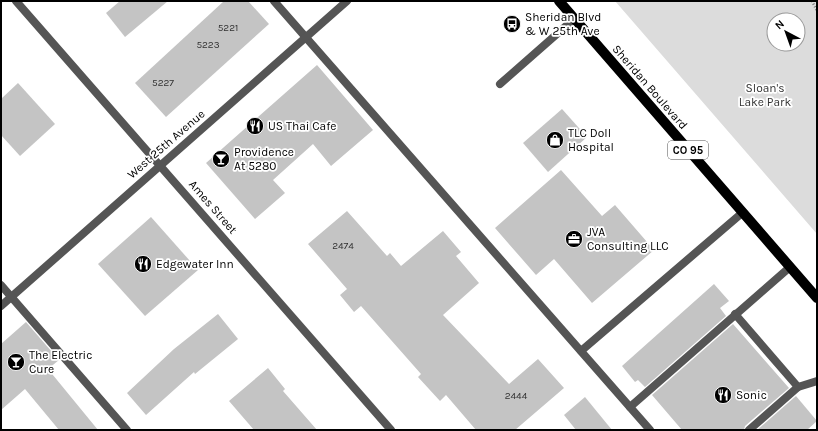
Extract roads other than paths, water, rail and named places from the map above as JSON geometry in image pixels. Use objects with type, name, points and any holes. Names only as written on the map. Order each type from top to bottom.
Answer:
[{"type":"main road","name":"Sheridan Boulevard","points":[[559,1],[817,298]]},
{"type":"street","name":"Ames Street","points":[[16,1],[391,430]]},
{"type":"street","points":[[274,1],[650,430]]},
{"type":"street","name":"West 25th Avenue","points":[[1,306],[347,1]]},
{"type":"street","points":[[500,84],[574,19]]},
{"type":"street","points":[[581,351],[742,213]]},
{"type":"street","points":[[630,407],[790,267]]},
{"type":"street","points":[[1,285],[127,430]]},
{"type":"street","points":[[735,314],[798,386]]},
{"type":"street","points":[[749,430],[798,386],[817,381]]},
{"type":"place","name":"Sheridan Blvd & W 25th Ave","points":[[512,24]]},
{"type":"place","name":"US Thai Cafe","points":[[255,126]]},
{"type":"place","name":"TLC Doll Hospital","points":[[555,140]]},
{"type":"place","name":"Providence At 5280","points":[[221,159]]},
{"type":"place","name":"JVA Consulting LLC","points":[[574,239]]},
{"type":"place","name":"Edgewater Inn","points":[[143,264]]},
{"type":"place","name":"The Electric Cure","points":[[16,362]]},
{"type":"place","name":"Sonic","points":[[723,395]]},
{"type":"park label","name":"Sloan's Lake Park","points":[[765,95]]}]
